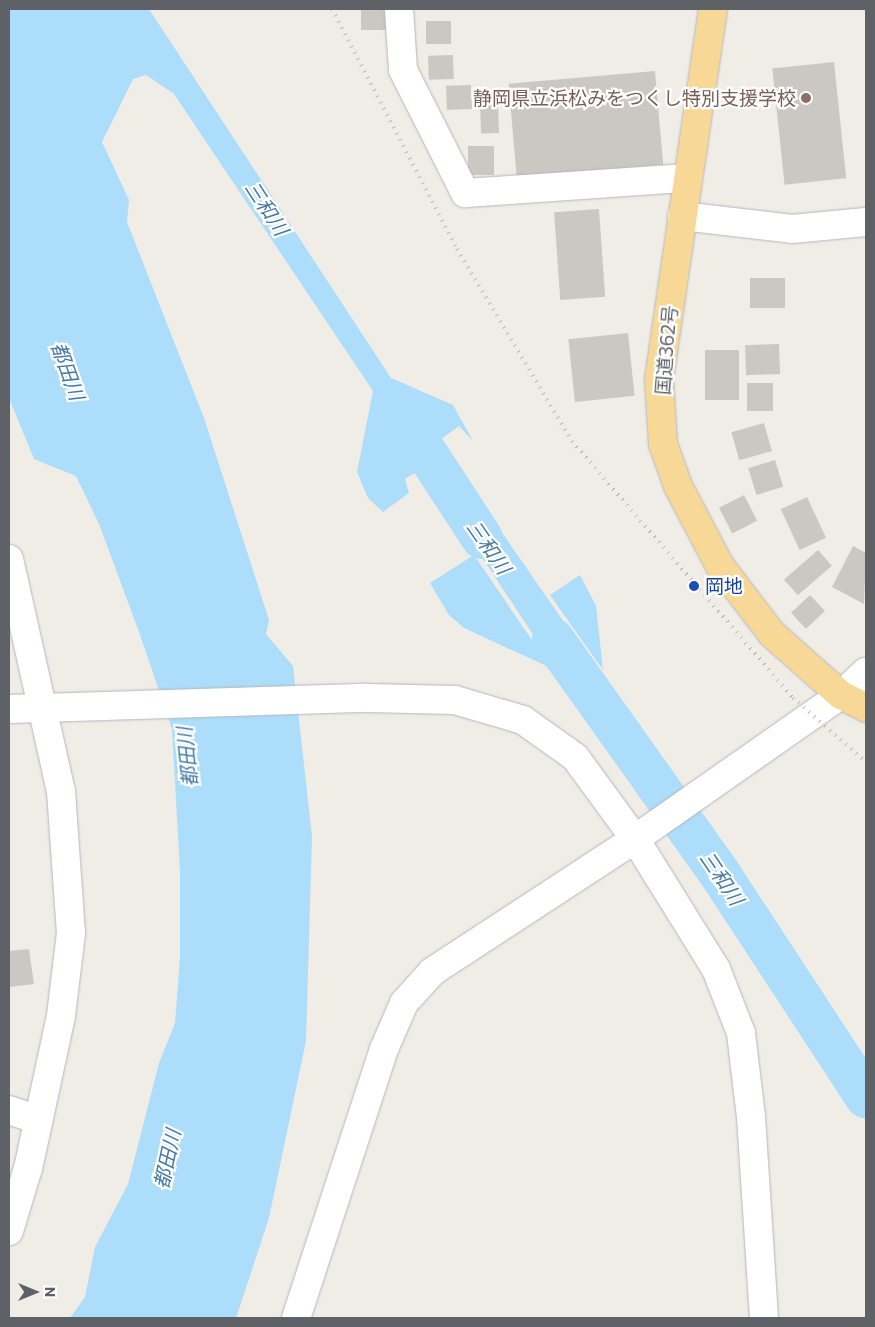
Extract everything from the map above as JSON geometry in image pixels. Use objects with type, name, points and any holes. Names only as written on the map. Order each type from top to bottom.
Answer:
[{"type":"highway","name":"国道362号","points":[[713,9],[659,379],[663,444],[678,486],[720,566],[772,634],[842,695],[866,708]]},
{"type":"street","points":[[399,9],[403,70],[465,193],[688,178]]},
{"type":"street","points":[[682,216],[792,229],[866,222]]},
{"type":"street","points":[[9,559],[51,708],[61,791],[72,933],[61,1016],[38,1120],[9,1231]]},
{"type":"street","points":[[296,1318],[384,1048],[404,1003],[432,972],[699,796],[842,695],[866,672]]},
{"type":"street","points":[[9,709],[367,698],[455,700],[523,720],[575,757],[643,833],[716,969],[741,1033],[751,1117],[764,1318]]},
{"type":"street","points":[[9,1110],[38,1120]]},
{"type":"water","name":"都田川","points":[[9,9],[149,9],[391,378],[453,405],[473,441],[459,426],[441,439],[452,457],[428,474],[421,469],[405,479],[409,493],[383,512],[368,498],[357,472],[373,391],[174,94],[146,75],[133,79],[102,142],[129,200],[127,222],[204,418],[269,620],[266,634],[293,666],[312,836],[306,1041],[269,1218],[236,1318],[70,1318],[85,1297],[95,1247],[128,1184],[159,1063],[175,1023],[180,958],[180,871],[172,729],[139,632],[99,524],[76,476],[34,459],[9,398]]},
{"type":"water","points":[[465,479],[604,680],[612,721],[586,685],[557,671],[449,507],[443,507],[437,497]]},
{"type":"water","points":[[474,555],[551,668],[464,628],[449,615],[430,583]]},
{"type":"water","points":[[580,575],[596,606],[603,670],[550,595]]},
{"type":"building","points":[[361,9],[386,9],[386,30],[361,30]]},
{"type":"building","points":[[426,21],[451,21],[451,44],[426,44]]},
{"type":"building","points":[[453,55],[454,79],[429,80],[428,56]]},
{"type":"building","points":[[834,62],[846,178],[785,185],[772,68]]},
{"type":"building","points":[[655,71],[663,165],[517,177],[509,84]]},
{"type":"building","points":[[471,85],[472,109],[447,110],[446,86]]},
{"type":"building","points":[[498,103],[499,133],[481,134],[480,104]]},
{"type":"building","points":[[468,146],[494,146],[494,175],[468,175]]},
{"type":"building","points":[[599,209],[605,297],[560,300],[554,212]]},
{"type":"building","points":[[750,278],[785,278],[785,308],[750,308]]},
{"type":"building","points":[[628,333],[635,396],[575,402],[568,339]]},
{"type":"building","points":[[779,344],[780,374],[746,375],[745,345]]},
{"type":"building","points":[[705,350],[739,350],[739,400],[705,400]]},
{"type":"building","points":[[747,383],[773,383],[773,411],[747,411]]},
{"type":"building","points":[[764,423],[772,451],[739,460],[731,432]]},
{"type":"building","points":[[775,460],[783,487],[756,495],[748,468]]},
{"type":"building","points":[[744,495],[757,521],[732,534],[719,508]]},
{"type":"building","points":[[807,497],[826,538],[800,550],[781,509]]},
{"type":"building","points":[[853,546],[866,553],[864,604],[832,587]]},
{"type":"building","points":[[818,550],[832,566],[798,595],[784,580]]},
{"type":"building","points":[[810,595],[825,611],[806,629],[791,613]]},
{"type":"building","points":[[29,949],[34,984],[9,987],[9,951]]},
{"type":"waterway","name":"三和川","points":[[405,420],[482,538]]},
{"type":"waterway","name":"三和川","points":[[553,639],[720,874],[866,1097]]},
{"type":"railway","points":[[332,9],[457,249],[572,441],[793,698],[866,762]]},
{"type":"place","name":"静岡県立浜松みをつくし特別支援学校","points":[[806,98]]},
{"type":"place","name":"岡地","points":[[694,586]]}]
